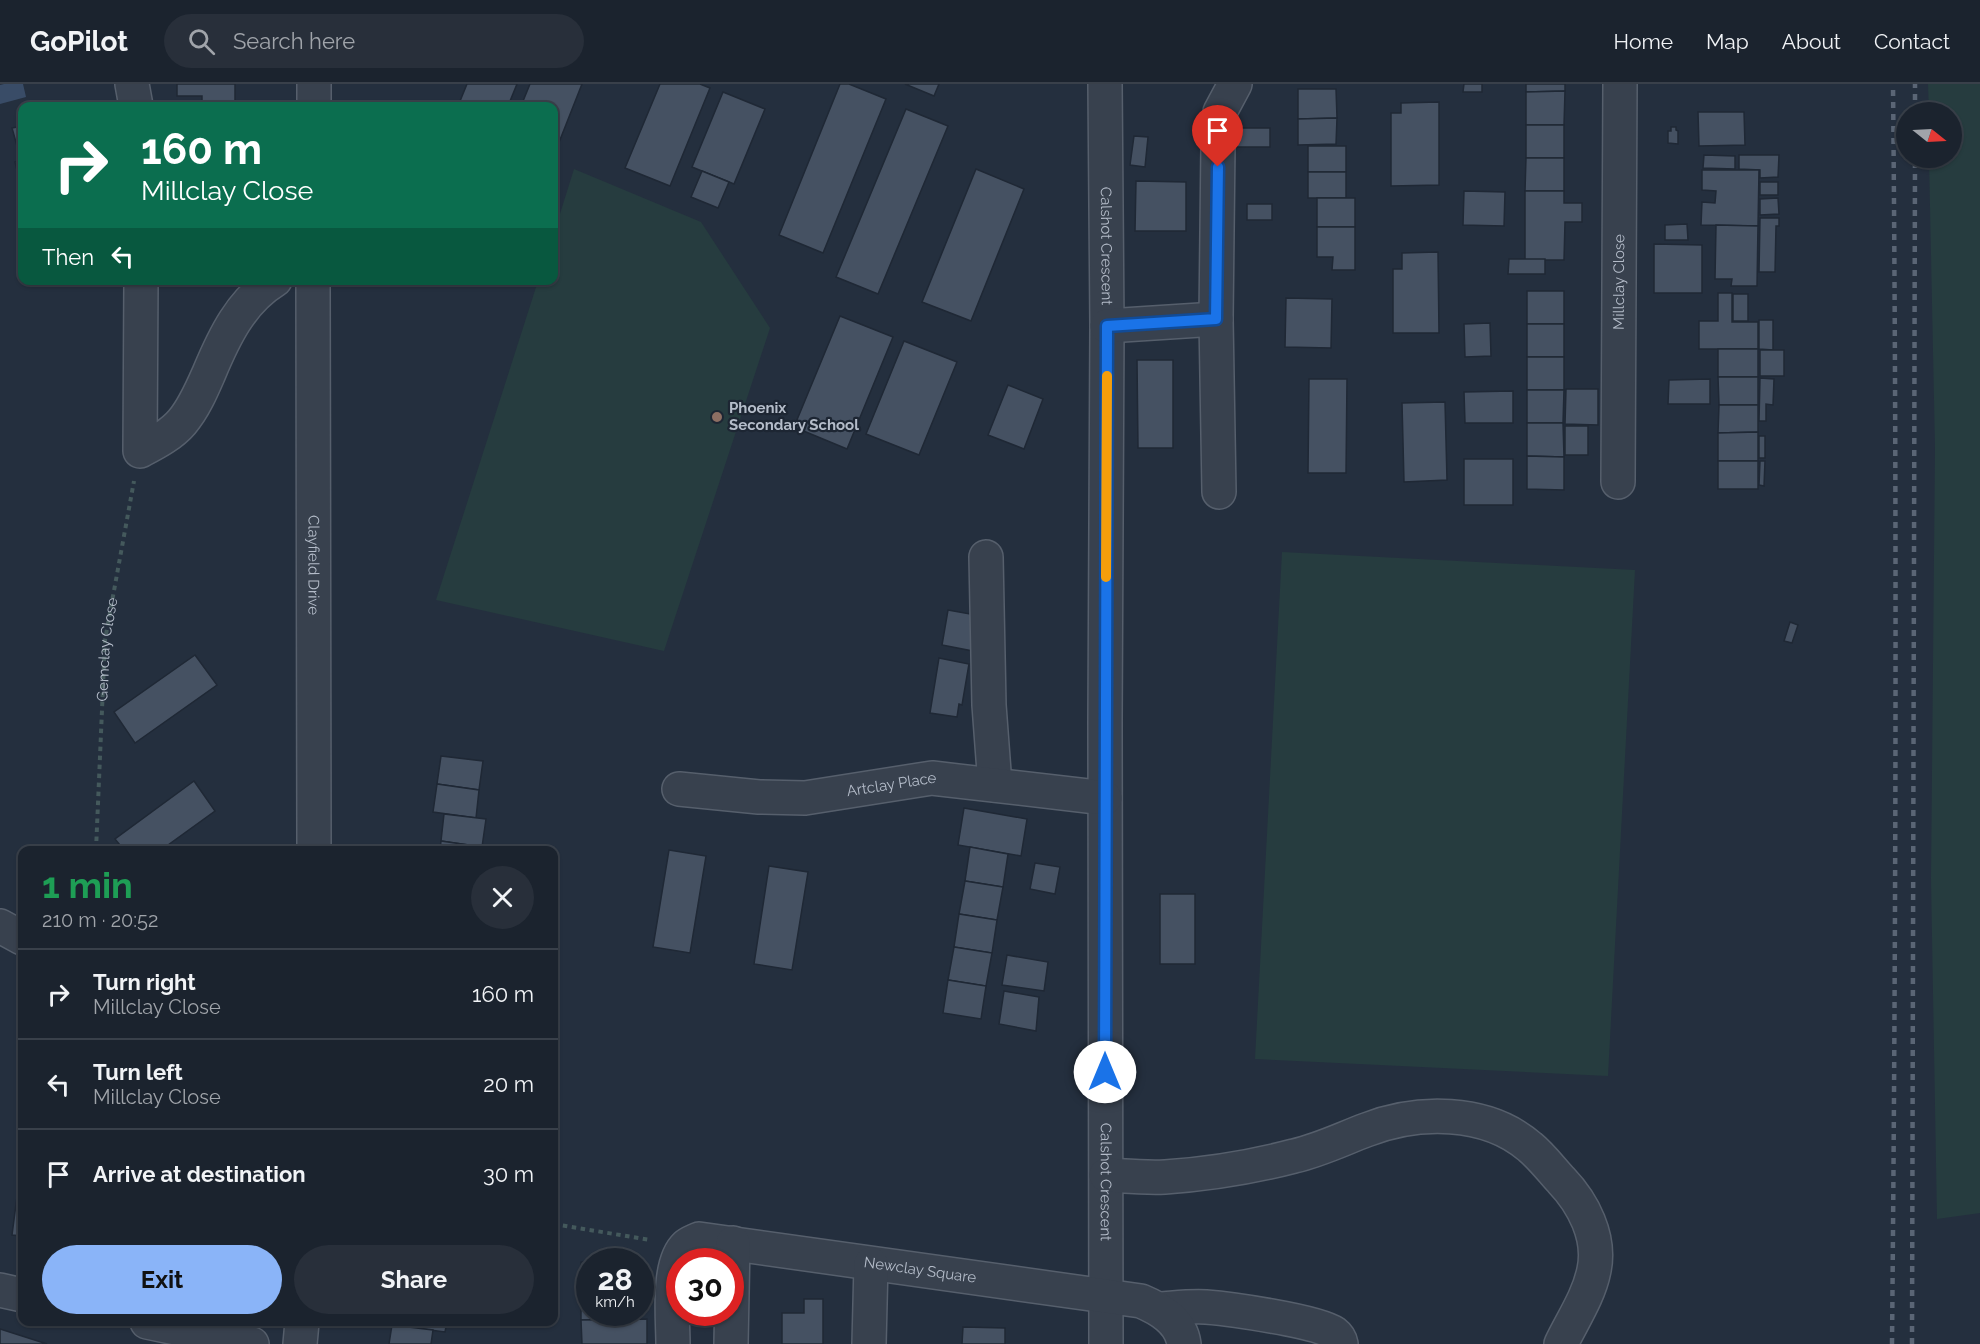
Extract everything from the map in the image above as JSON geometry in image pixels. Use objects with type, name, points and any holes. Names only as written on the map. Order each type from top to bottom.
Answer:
[{"type":"street","points":[[132,84],[135,102]]},
{"type":"street","points":[[314,84],[314,102]]},
{"type":"street","name":"Calshot Crescent","points":[[1105,84],[1107,326],[1106,1344]]},
{"type":"street","points":[[1218,492],[1216,319],[1220,112],[1235,84]]},
{"type":"street","name":"Millclay Close","points":[[1618,482],[1620,84]]},
{"type":"street","points":[[141,285],[140,451],[164,438],[182,422],[200,393],[216,354],[238,313],[268,285]]},
{"type":"street","name":"Clayfield Drive","points":[[313,285],[314,846]]},
{"type":"street","points":[[1107,326],[1216,319]]},
{"type":"street","points":[[986,557],[989,705],[996,784]]},
{"type":"street","name":"Artclay Place","points":[[679,789],[805,798],[932,778],[1105,798]]},
{"type":"street","points":[[0,926],[18,936]]},
{"type":"street","points":[[1106,1175],[1163,1177],[1256,1166],[1327,1146],[1394,1121],[1420,1116],[1467,1119],[1497,1126],[1529,1146],[1568,1188],[1587,1217],[1594,1243],[1595,1269],[1561,1344]]},
{"type":"street","name":"Newclay Square","points":[[686,1246],[699,1239],[1141,1301],[1160,1309]]},
{"type":"street","points":[[731,1344],[732,1244]]},
{"type":"street","points":[[673,1344],[674,1274],[678,1258],[686,1246]]},
{"type":"street","points":[[869,1344],[872,1264]]},
{"type":"street","points":[[0,1290],[18,1294]]},
{"type":"street","points":[[1160,1309],[1208,1307],[1269,1316],[1317,1326],[1333,1332],[1340,1339],[1341,1344]]},
{"type":"street","points":[[1160,1309],[1174,1322],[1184,1344]]},
{"type":"street","points":[[166,1326],[252,1344]]},
{"type":"street","points":[[300,1344],[302,1326]]},
{"type":"path","name":"Gemclay Close","points":[[96,846],[105,640],[140,451]]},
{"type":"path","points":[[558,1225],[686,1246]]},
{"type":"green space","points":[[1928,84],[1980,84],[1980,1213],[1937,1219],[1931,879],[1935,448],[1929,168],[1962,168],[1962,102],[1929,102]]},
{"type":"green space","points":[[574,169],[701,222],[770,328],[664,651],[436,600],[537,285],[558,285],[558,220]]},
{"type":"green space","points":[[1282,552],[1635,570],[1608,1076],[1255,1059]]},
{"type":"water","points":[[23,84],[26,97],[0,104],[0,85]]},
{"type":"building","points":[[177,84],[235,84],[235,102],[202,101],[202,96],[177,96]]},
{"type":"building","points":[[467,84],[517,84],[510,102],[460,102]]},
{"type":"building","points":[[530,84],[582,84],[558,145],[558,102],[523,102]]},
{"type":"building","points":[[660,84],[700,84],[710,88],[670,186],[625,168]]},
{"type":"building","points":[[840,84],[849,84],[886,99],[823,253],[779,235]]},
{"type":"building","points":[[905,84],[939,84],[934,96]]},
{"type":"building","points":[[1464,84],[1482,84],[1482,92],[1463,92]]},
{"type":"building","points":[[1526,84],[1565,84],[1565,91],[1526,92]]},
{"type":"building","points":[[1298,89],[1336,89],[1337,118],[1298,119]]},
{"type":"building","points":[[1565,91],[1564,125],[1526,125],[1526,92]]},
{"type":"building","points":[[723,92],[765,109],[734,184],[692,167]]},
{"type":"building","points":[[1439,102],[1439,185],[1391,186],[1391,113],[1401,113],[1401,103]]},
{"type":"building","points":[[906,109],[948,126],[878,294],[836,277]]},
{"type":"building","points":[[1698,112],[1744,112],[1745,145],[1699,146]]},
{"type":"building","points":[[1337,118],[1336,144],[1298,145],[1298,119]]},
{"type":"building","points":[[1526,125],[1564,125],[1564,158],[1526,158]]},
{"type":"building","points":[[18,127],[18,149],[12,128]]},
{"type":"building","points":[[1671,127],[1676,127],[1678,131],[1678,144],[1668,143],[1668,131],[1671,131]]},
{"type":"building","points":[[1237,128],[1270,128],[1270,147],[1237,147]]},
{"type":"building","points":[[1134,136],[1148,137],[1145,167],[1130,165]]},
{"type":"building","points":[[1308,146],[1346,146],[1346,172],[1308,172]]},
{"type":"building","points":[[1704,155],[1735,156],[1735,169],[1703,168]]},
{"type":"building","points":[[1739,155],[1779,155],[1778,177],[1760,178],[1760,170],[1739,169]]},
{"type":"building","points":[[1526,158],[1564,158],[1564,191],[1525,191]]},
{"type":"building","points":[[976,169],[1024,189],[971,321],[922,302]]},
{"type":"building","points":[[1702,170],[1759,170],[1758,226],[1701,225],[1702,202],[1715,203],[1716,191],[1702,190]]},
{"type":"building","points":[[702,171],[729,182],[718,208],[691,197]]},
{"type":"building","points":[[1308,172],[1346,172],[1346,198],[1308,198]]},
{"type":"building","points":[[1136,181],[1186,182],[1186,231],[1135,231]]},
{"type":"building","points":[[1760,182],[1778,182],[1778,195],[1760,195]]},
{"type":"building","points":[[1464,191],[1505,192],[1504,226],[1463,225]]},
{"type":"building","points":[[1525,191],[1564,191],[1564,203],[1582,203],[1582,222],[1565,222],[1564,260],[1525,260]]},
{"type":"building","points":[[1317,198],[1355,198],[1355,227],[1317,227]]},
{"type":"building","points":[[1778,198],[1779,214],[1760,215],[1760,199]]},
{"type":"building","points":[[1247,204],[1272,204],[1272,220],[1247,220]]},
{"type":"building","points":[[1760,218],[1779,218],[1779,226],[1776,226],[1775,272],[1759,272]]},
{"type":"building","points":[[1687,224],[1688,240],[1665,240],[1665,225]]},
{"type":"building","points":[[1716,225],[1758,226],[1757,286],[1731,286],[1732,279],[1715,279]]},
{"type":"building","points":[[1317,227],[1355,227],[1355,270],[1332,270],[1333,257],[1317,257]]},
{"type":"building","points":[[1654,244],[1702,245],[1702,293],[1654,293]]},
{"type":"building","points":[[1438,252],[1439,333],[1393,333],[1393,269],[1402,269],[1402,253]]},
{"type":"building","points":[[1509,259],[1545,259],[1545,274],[1508,274]]},
{"type":"building","points":[[1527,291],[1564,291],[1564,324],[1527,324]]},
{"type":"building","points":[[1718,293],[1732,293],[1732,322],[1758,322],[1758,349],[1699,349],[1699,321],[1718,321]]},
{"type":"building","points":[[1733,294],[1748,294],[1748,321],[1733,321]]},
{"type":"building","points":[[1286,298],[1332,299],[1331,348],[1285,347]]},
{"type":"building","points":[[840,316],[893,337],[847,449],[794,427]]},
{"type":"building","points":[[1759,320],[1773,320],[1773,350],[1759,349]]},
{"type":"building","points":[[1490,323],[1491,356],[1465,357],[1464,324]]},
{"type":"building","points":[[1527,324],[1564,324],[1564,357],[1527,357]]},
{"type":"building","points":[[904,341],[957,362],[919,455],[866,434]]},
{"type":"building","points":[[1718,349],[1758,349],[1758,377],[1718,377]]},
{"type":"building","points":[[1760,350],[1784,350],[1784,376],[1760,376]]},
{"type":"building","points":[[1527,357],[1564,357],[1564,390],[1527,390]]},
{"type":"building","points":[[1137,360],[1173,360],[1173,448],[1138,448]]},
{"type":"building","points":[[1718,377],[1758,377],[1758,405],[1719,405]]},
{"type":"building","points":[[1760,378],[1774,379],[1773,405],[1766,404],[1766,421],[1759,421]]},
{"type":"building","points":[[1309,379],[1347,379],[1346,473],[1308,473]]},
{"type":"building","points":[[1710,379],[1710,404],[1668,404],[1669,380]]},
{"type":"building","points":[[1008,385],[1043,399],[1024,449],[988,435]]},
{"type":"building","points":[[1566,389],[1598,389],[1598,425],[1565,424]]},
{"type":"building","points":[[1527,390],[1564,390],[1563,423],[1527,423]]},
{"type":"building","points":[[1513,391],[1513,423],[1465,423],[1464,392]]},
{"type":"building","points":[[1445,402],[1447,480],[1404,482],[1402,403]]},
{"type":"building","points":[[1719,405],[1758,405],[1758,432],[1718,433]]},
{"type":"building","points":[[1527,423],[1563,423],[1564,457],[1527,456]]},
{"type":"building","points":[[1565,426],[1588,426],[1588,455],[1565,455]]},
{"type":"building","points":[[1758,432],[1758,461],[1718,461],[1718,433]]},
{"type":"building","points":[[1759,436],[1765,436],[1765,458],[1759,458]]},
{"type":"building","points":[[1527,456],[1564,457],[1564,490],[1527,489]]},
{"type":"building","points":[[1464,459],[1513,459],[1513,505],[1464,505]]},
{"type":"building","points":[[1718,461],[1758,461],[1758,489],[1718,489]]},
{"type":"building","points":[[1760,461],[1765,461],[1764,486],[1759,485]]},
{"type":"building","points":[[948,610],[976,615],[973,651],[942,645]]},
{"type":"building","points":[[1790,622],[1798,625],[1792,643],[1784,641]]},
{"type":"building","points":[[195,655],[217,685],[135,743],[114,712]]},
{"type":"building","points":[[939,658],[969,664],[962,705],[959,704],[957,717],[930,713]]},
{"type":"building","points":[[441,756],[483,761],[479,790],[437,784]]},
{"type":"building","points":[[194,781],[215,811],[167,846],[121,846],[115,839]]},
{"type":"building","points":[[437,784],[479,790],[476,818],[433,812]]},
{"type":"building","points":[[964,808],[1027,819],[1021,856],[958,845]]},
{"type":"building","points":[[444,814],[486,819],[482,846],[441,841]]},
{"type":"building","points":[[441,841],[475,846],[440,846]]},
{"type":"building","points":[[970,847],[1008,854],[1003,887],[965,881]]},
{"type":"building","points":[[669,850],[706,856],[690,953],[653,947]]},
{"type":"building","points":[[1035,863],[1060,867],[1055,894],[1030,889]]},
{"type":"building","points":[[769,866],[808,872],[792,970],[754,964]]},
{"type":"building","points":[[965,881],[1003,887],[997,920],[959,914]]},
{"type":"building","points":[[1160,894],[1195,894],[1195,964],[1160,964]]},
{"type":"building","points":[[959,914],[997,920],[992,953],[954,947]]},
{"type":"building","points":[[954,947],[992,953],[986,986],[948,980]]},
{"type":"building","points":[[1007,955],[1048,962],[1044,991],[1002,985]]},
{"type":"building","points":[[948,980],[986,986],[981,1019],[943,1013]]},
{"type":"building","points":[[1004,991],[1039,997],[1036,1031],[999,1024]]},
{"type":"building","points":[[18,1189],[18,1236],[12,1235]]},
{"type":"building","points":[[804,1299],[823,1299],[823,1344],[782,1344],[782,1313],[804,1313]]},
{"type":"building","points":[[392,1326],[433,1330],[431,1344],[389,1344]]},
{"type":"building","points":[[400,1326],[446,1326],[445,1332]]},
{"type":"building","points":[[581,1326],[647,1326],[647,1344],[582,1344]]},
{"type":"building","points":[[963,1327],[1005,1328],[1005,1344],[962,1344]]},
{"type":"building","points":[[0,1329],[47,1344],[0,1344]]},
{"type":"railway","points":[[1892,1344],[1895,714],[1893,84]]},
{"type":"railway","points":[[1915,84],[1915,102]]},
{"type":"railway","points":[[1912,1344],[1915,168]]},
{"type":"slow traffic","points":[[1106,577],[1107,376]]},
{"type":"place","name":"Phoenix Secondary School","points":[[717,417]]},
{"type":"route","points":[[1105,1072],[1107,326],[1216,319],[1218,167]]}]
